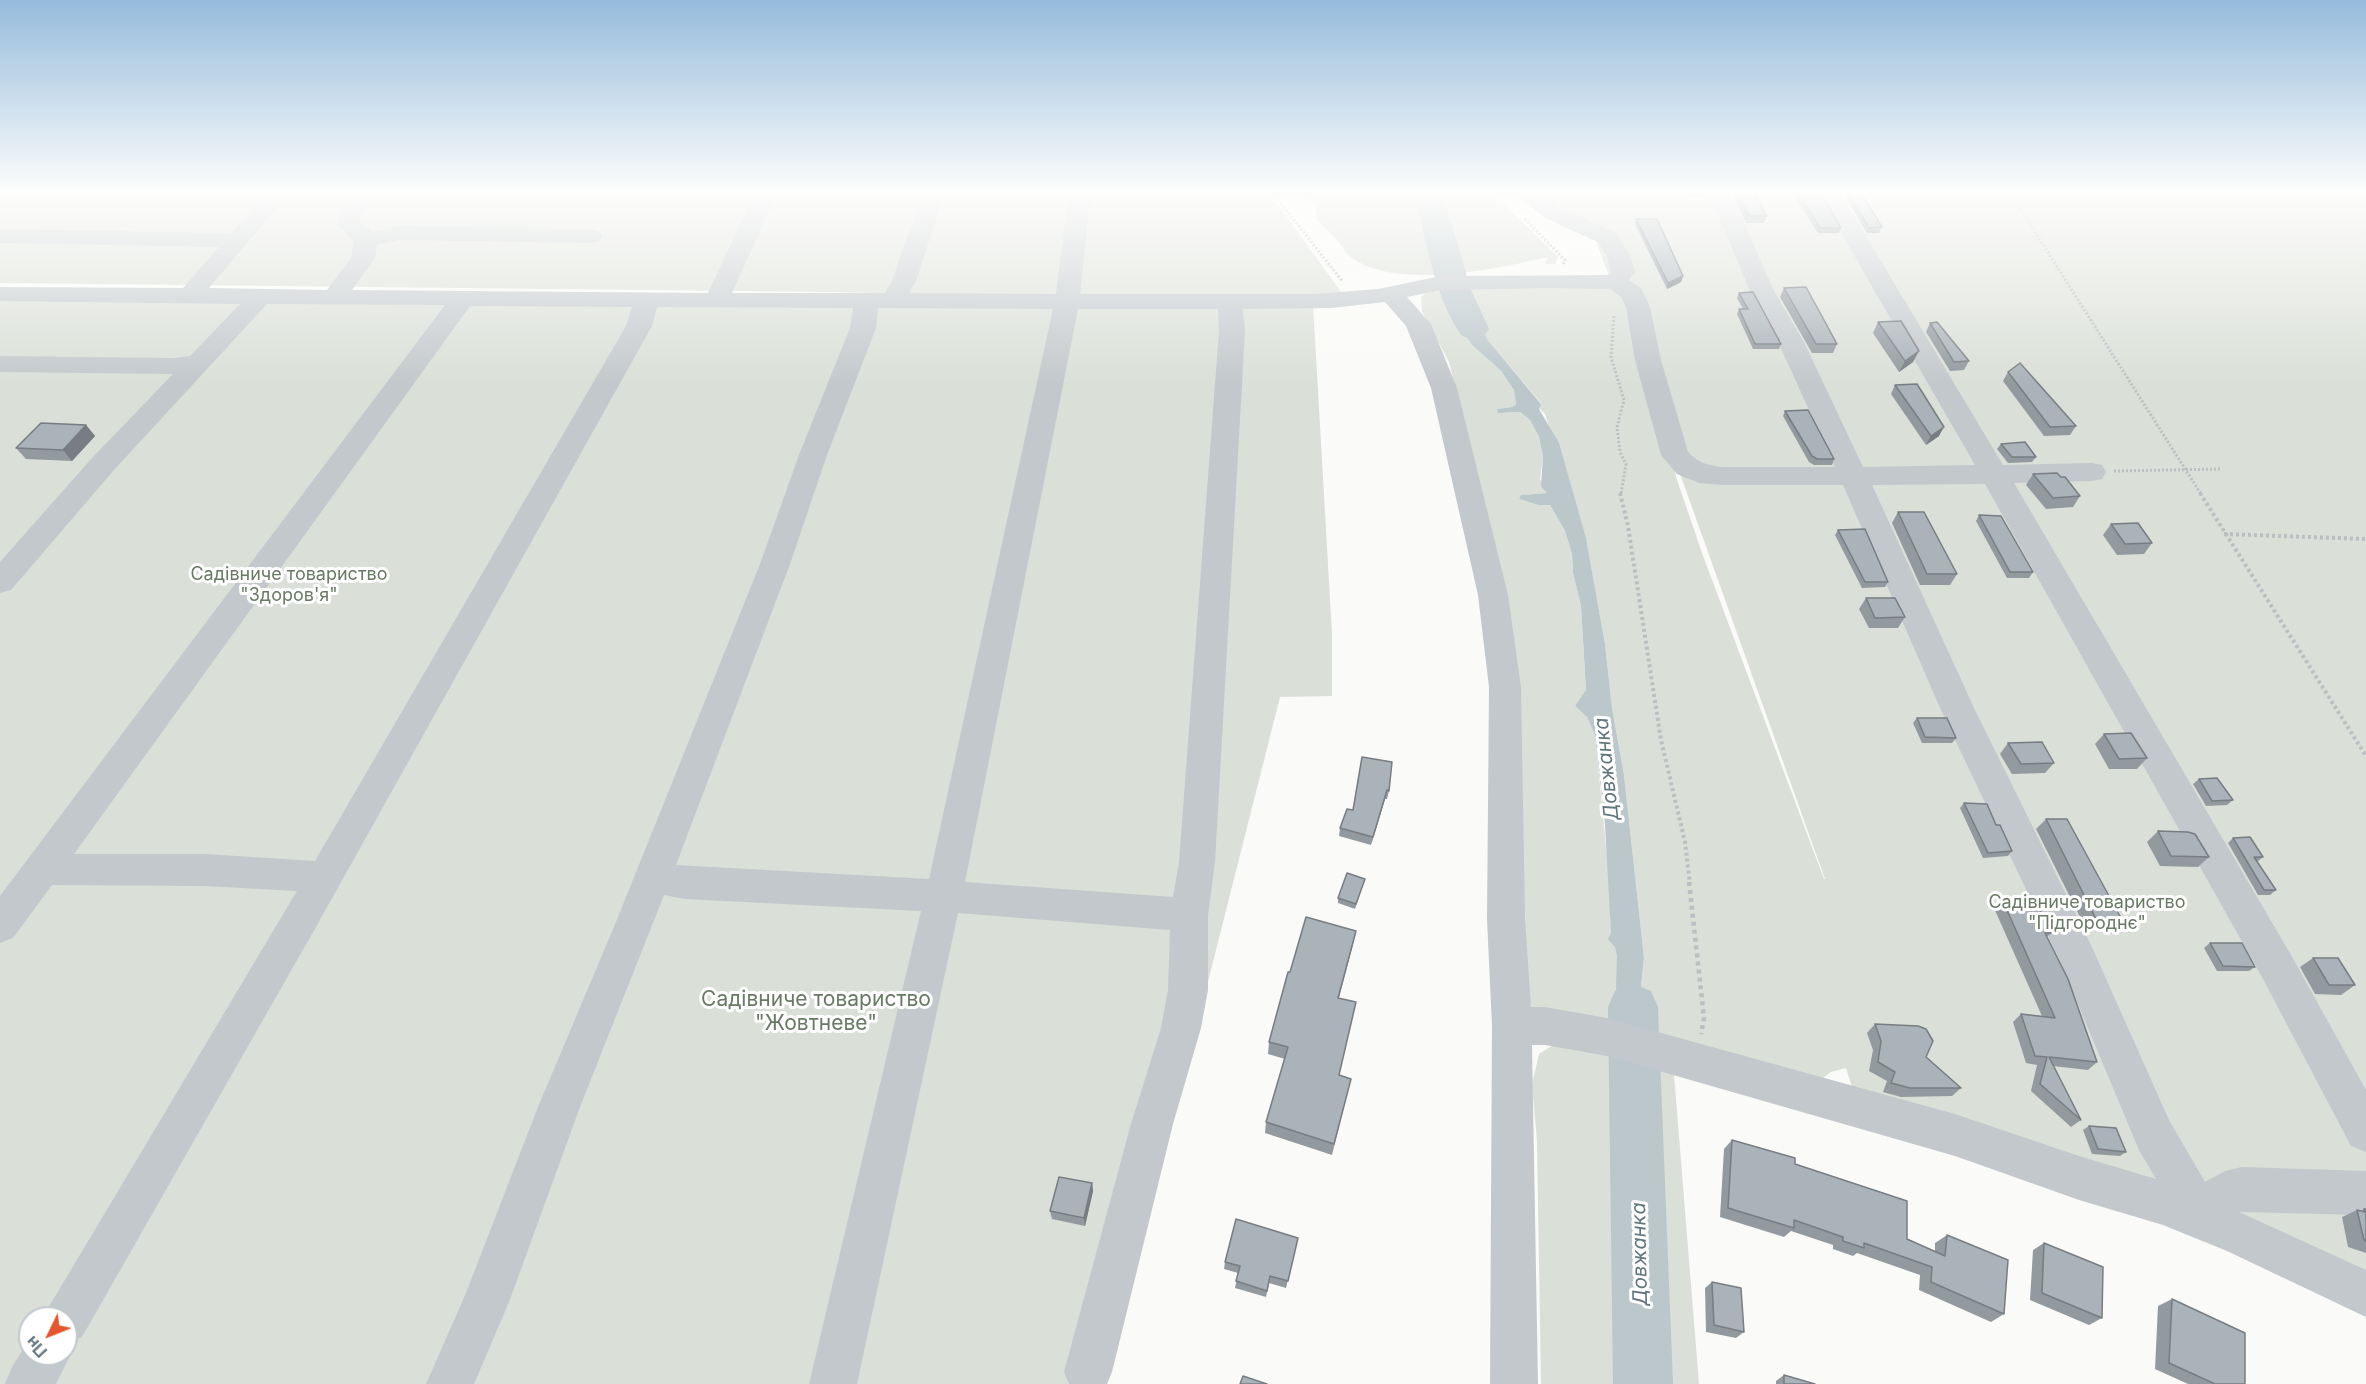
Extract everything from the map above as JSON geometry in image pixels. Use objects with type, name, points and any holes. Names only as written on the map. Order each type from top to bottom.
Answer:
[{"type":"street","points":[[190,295],[224,256]]},
{"type":"street","points":[[335,296],[363,256]]},
{"type":"street","points":[[716,301],[737,256]]},
{"type":"street","points":[[450,1384],[486,1302],[559,1107],[653,877],[776,564],[817,445],[863,328],[880,302],[904,281],[912,256]]},
{"type":"street","points":[[833,1384],[943,896],[1067,302],[1072,256]]},
{"type":"street","points":[[1616,282],[1623,272],[1618,256]]},
{"type":"street","points":[[1747,256],[1762,291],[1792,344],[1958,711],[2077,957],[2154,1135],[2200,1218]]},
{"type":"street","points":[[1866,256],[2277,967],[2366,1131]]},
{"type":"street","points":[[0,294],[716,301],[1230,302],[1352,298],[1424,284],[1548,280],[1616,282],[1632,293],[1638,307],[1648,360],[1675,455],[1687,467],[1699,474],[1722,476],[2092,472]]},
{"type":"street","points":[[1391,292],[1418,324],[1444,388],[1493,595],[1504,687],[1506,919],[1512,1026],[1514,1384]]},
{"type":"street","points":[[0,582],[196,363],[261,296]]},
{"type":"street","points":[[0,926],[464,297]]},
{"type":"street","points":[[75,1306],[218,1064],[639,326],[647,300]]},
{"type":"street","points":[[1088,1372],[1152,1124],[1181,1028],[1188,990],[1189,915],[1195,888],[1203,779],[1231,343],[1230,302]]},
{"type":"street","points":[[0,364],[174,366],[196,363]]},
{"type":"street","points":[[42,869],[205,870],[324,877]]},
{"type":"street","points":[[653,877],[685,883],[943,896],[1189,915]]},
{"type":"street","points":[[1512,1026],[1545,1026],[1607,1037],[1955,1135],[2079,1178],[2163,1203],[2242,1234],[2366,1294]]},
{"type":"street","points":[[2200,1218],[2224,1192],[2242,1189],[2366,1193]]},
{"type":"street","points":[[29,1384],[40,1366]]},
{"type":"path","points":[[1324,256],[1352,298]]},
{"type":"path","points":[[1548,280],[1562,269],[1565,260],[1562,256]]},
{"type":"path","points":[[2050,256],[2366,756]]},
{"type":"path","points":[[1616,282],[1611,357],[1624,400],[1617,427],[1620,452],[1626,464],[1620,492],[1628,526],[1660,740],[1685,842],[1692,889],[1704,1018],[1678,1056]]},
{"type":"path","points":[[2092,472],[2221,469]]},
{"type":"path","points":[[2224,534],[2366,539]]},
{"type":"green space","points":[[0,256],[1315,256],[1344,296],[1265,302],[829,292],[0,283]]},
{"type":"green space","points":[[1350,256],[1558,257],[1555,264],[1545,264],[1548,257],[1475,271],[1420,275],[1371,268]]},
{"type":"green space","name":"Садівниче товариство \"Підгороднє\"","points":[[1601,256],[2366,256],[2366,1284],[1854,1093],[1846,1068],[1831,1072],[1819,1081],[1636,1033],[1644,958],[1624,775],[1612,708],[1605,644],[1586,539],[1545,414],[1539,408],[1541,403],[1487,339],[1471,297],[1461,289],[1611,282]],"holes":[[[1669,443],[1824,879],[1702,553],[1676,477]]]},
{"type":"green space","points":[[1442,288],[1455,290],[1451,292],[1459,326],[1472,345],[1501,371],[1514,390],[1516,404],[1512,407],[1497,409],[1504,413],[1520,412],[1530,420],[1539,437],[1543,457],[1540,479],[1547,493],[1522,495],[1519,499],[1538,505],[1550,505],[1565,531],[1572,554],[1573,573],[1581,606],[1586,691],[1575,706],[1587,717],[1595,735],[1610,887],[1610,920],[1617,957],[1619,1034],[1540,1019],[1530,1005],[1500,565],[1449,362],[1422,311],[1421,297],[1429,290]]},
{"type":"green space","name":"Садівниче товариство \"Жовтневе\"","points":[[0,299],[1313,304],[1332,634],[1332,696],[1280,697],[1191,1049],[1096,1384],[0,1384]]},
{"type":"green space","points":[[1558,1042],[1673,1062],[1699,1384],[1541,1384],[1537,1141],[1532,1084],[1539,1054]]},
{"type":"water","points":[[1450,289],[1461,289],[1471,297],[1487,339],[1541,404],[1539,409],[1559,443],[1586,538],[1605,644],[1612,708],[1624,775],[1644,958],[1636,1033],[1619,1029],[1616,986],[1617,957],[1615,947],[1608,939],[1611,933],[1605,825],[1595,735],[1587,717],[1575,706],[1586,690],[1581,606],[1573,573],[1572,554],[1565,531],[1550,505],[1538,505],[1519,499],[1521,495],[1547,493],[1541,486],[1543,457],[1539,437],[1530,420],[1520,412],[1498,413],[1497,409],[1512,407],[1516,404],[1514,390],[1501,371],[1472,345],[1459,326],[1457,309]]},
{"type":"building","points":[[1654,256],[1674,256],[1683,276],[1668,283]]},
{"type":"building","points":[[1806,287],[1837,344],[1816,344],[1784,288]]},
{"type":"building","points":[[1753,292],[1781,344],[1755,344],[1739,309],[1748,309],[1739,293]]},
{"type":"building","points":[[1901,321],[1919,351],[1905,361],[1878,322]]},
{"type":"building","points":[[1937,322],[1969,361],[1954,362],[1930,323]]},
{"type":"building","points":[[2020,363],[2076,426],[2050,427],[2008,372]]},
{"type":"building","points":[[1917,384],[1944,427],[1931,436],[1895,385]]},
{"type":"building","points":[[1808,410],[1834,459],[1817,459],[1812,456],[1785,411]]},
{"type":"building","points":[[41,423],[86,425],[63,450],[16,448]]},
{"type":"building","points":[[2025,442],[2036,457],[2012,457],[2001,444]]},
{"type":"building","points":[[2057,473],[2065,477],[2080,496],[2053,498],[2033,474]]},
{"type":"building","points":[[1898,512],[1924,512],[1957,574],[1927,574]]},
{"type":"building","points":[[1979,515],[2001,516],[2033,572],[2010,572]]},
{"type":"building","points":[[2138,523],[2152,543],[2125,544],[2111,524]]},
{"type":"building","points":[[1865,529],[1888,582],[1865,582],[1838,530]]},
{"type":"building","points":[[1866,598],[1895,598],[1905,617],[1875,618]]},
{"type":"building","points":[[1917,718],[1947,718],[1956,738],[1925,737]]},
{"type":"building","points":[[2131,733],[2147,758],[2119,759],[2104,734]]},
{"type":"building","points":[[2042,742],[2054,763],[2021,764],[2008,743]]},
{"type":"building","points":[[1362,757],[1392,762],[1389,791],[1387,790],[1373,837],[1340,828],[1347,809],[1353,810]]},
{"type":"building","points":[[2217,778],[2233,800],[2212,801],[2199,779]]},
{"type":"building","points":[[1964,803],[1987,804],[1996,825],[2000,825],[2012,851],[1988,853]]},
{"type":"building","points":[[2046,819],[2067,819],[2121,918],[2096,919]]},
{"type":"building","points":[[2158,831],[2195,834],[2209,857],[2171,856]]},
{"type":"building","points":[[2250,837],[2263,857],[2254,857],[2276,890],[2264,890],[2233,838]]},
{"type":"building","points":[[1347,873],[1365,879],[1356,904],[1338,898]]},
{"type":"building","points":[[2002,899],[2035,900],[2051,933],[2045,933],[2068,979],[2097,1062],[2049,1057],[2081,1120],[2040,1084],[2047,1057],[2035,1056],[2021,1014],[2055,1018]]},
{"type":"building","points":[[1306,917],[1356,931],[1338,998],[1356,1002],[1339,1075],[1351,1079],[1334,1144],[1266,1122],[1288,1047],[1269,1042]]},
{"type":"building","points":[[2210,943],[2242,943],[2255,967],[2223,966]]},
{"type":"building","points":[[2313,958],[2338,958],[2355,985],[2329,985]]},
{"type":"building","points":[[1875,1024],[1918,1026],[1926,1029],[1933,1041],[1926,1057],[1961,1088],[1910,1088],[1891,1083],[1895,1072],[1878,1062],[1881,1041]]},
{"type":"building","points":[[2089,1126],[2116,1128],[2126,1152],[2098,1149]]},
{"type":"building","points":[[1732,1140],[1795,1158],[1795,1164],[1907,1201],[1907,1239],[1945,1256],[1947,1235],[2008,1260],[2004,1314],[1931,1282],[1932,1267],[1864,1243],[1864,1248],[1843,1241],[1843,1237],[1794,1220],[1794,1228],[1728,1208]]},
{"type":"building","points":[[1059,1177],[1092,1183],[1084,1218],[1050,1211]]},
{"type":"building","points":[[2364,1209],[2366,1209],[2366,1241],[2357,1210],[2365,1212]]},
{"type":"building","points":[[1236,1219],[1298,1238],[1288,1281],[1270,1276],[1267,1291],[1236,1281],[1240,1266],[1225,1262]]},
{"type":"building","points":[[2044,1243],[2103,1267],[2102,1318],[2042,1293]]},
{"type":"building","points":[[1712,1282],[1741,1288],[1744,1332],[1714,1325]]},
{"type":"building","points":[[2172,1299],[2245,1333],[2245,1384],[2215,1384],[2169,1363]]},
{"type":"building","points":[[1784,1375],[1815,1384],[1784,1384]]},
{"type":"building","points":[[1243,1376],[1267,1384],[1240,1384]]},
{"type":"waterway","name":"Довжанка","points":[[1446,256],[1455,290],[1473,329]]},
{"type":"waterway","name":"Довжанка","points":[[1633,1007],[1643,1384]]},
{"type":"park label","name":"Садівниче товариство \"Здоров'я\"","points":[[289,585]]}]
